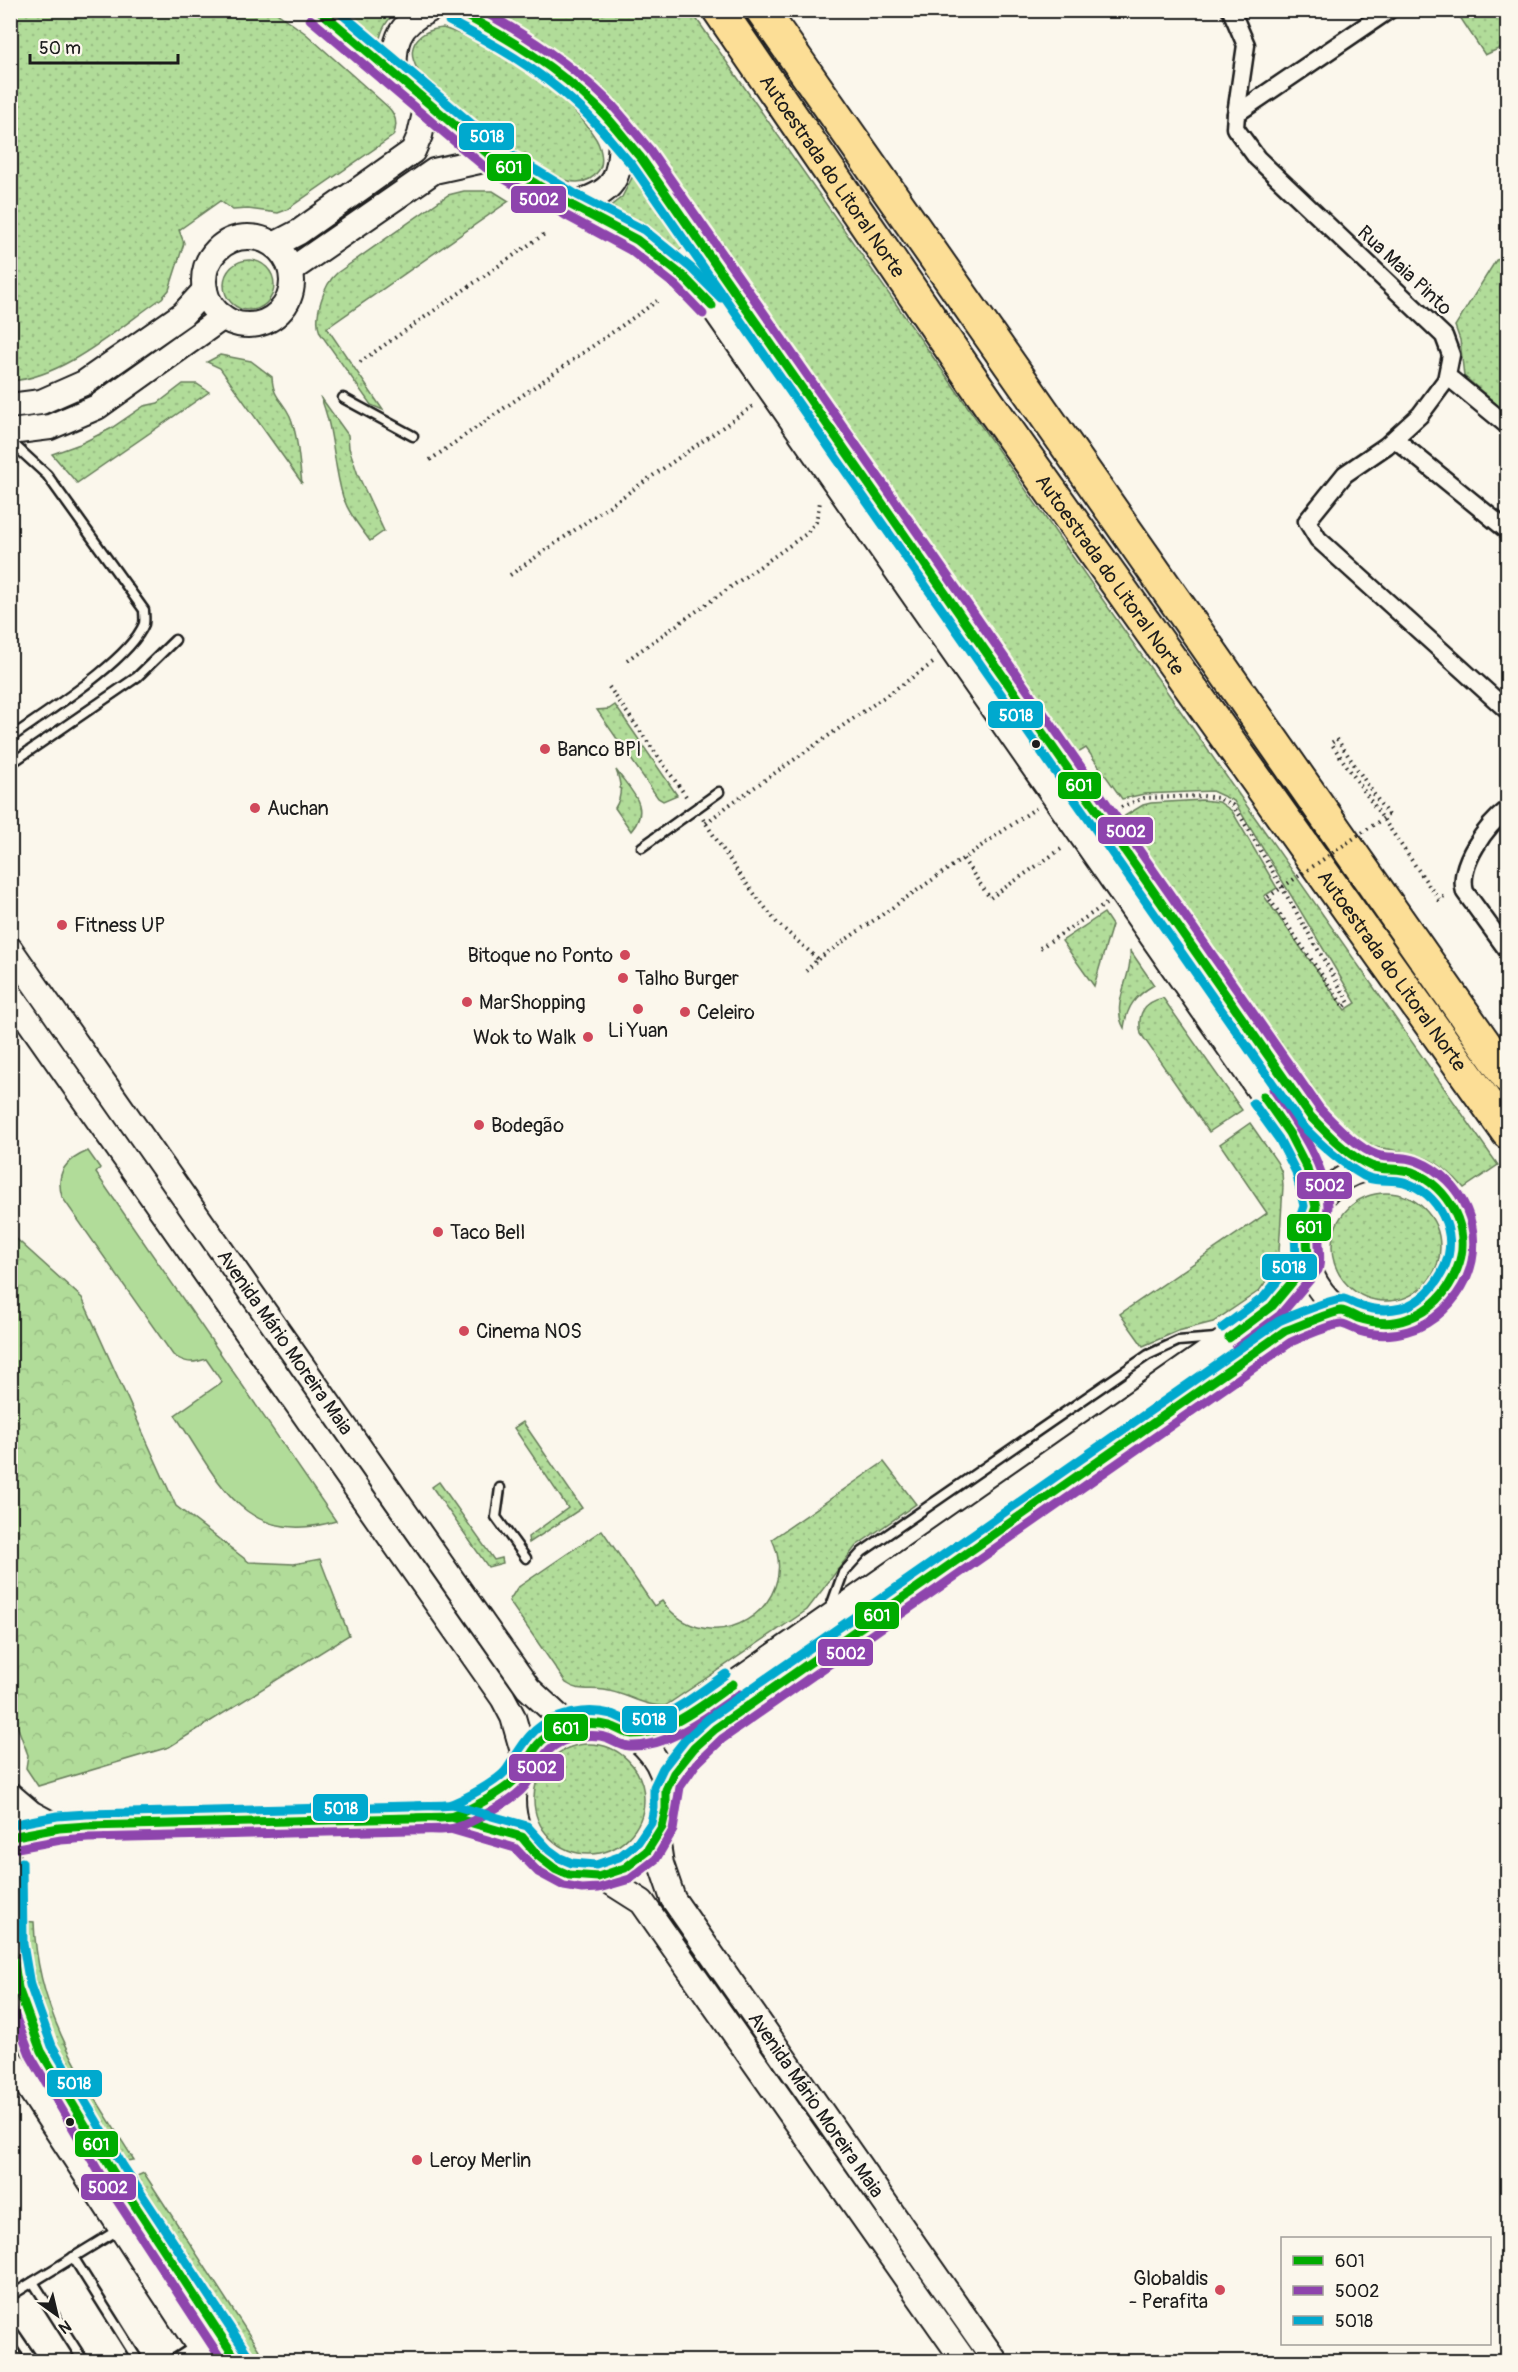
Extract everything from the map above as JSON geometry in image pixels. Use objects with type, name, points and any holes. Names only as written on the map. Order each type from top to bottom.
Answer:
[{"type":"highway","name":"Autoestrada do Litoral Norte","points":[[719,10],[991,407],[1508,1133]]},
{"type":"highway","name":"Autoestrada do Litoral Norte","points":[[762,10],[1508,1077]]},
{"type":"main road","points":[[318,10],[394,77],[494,158],[571,205],[637,240],[684,277],[712,306],[1289,1133],[1307,1168],[1316,1207]]},
{"type":"main road","points":[[394,77],[393,52],[402,29],[417,16],[429,10]]},
{"type":"main road","points":[[454,10],[488,27],[541,60],[598,108],[641,158],[1311,1117],[1333,1138],[1374,1167]]},
{"type":"main road","points":[[274,245],[299,232],[413,151],[420,135],[427,104]]},
{"type":"main road","points":[[571,205],[595,197],[608,189],[615,176],[620,154],[621,134]]},
{"type":"main road","points":[[291,270],[434,171],[494,158]]},
{"type":"main road","points":[[246,237],[261,239],[274,245],[285,256],[291,270],[293,281],[288,301],[273,317],[254,325],[232,322],[223,317],[215,310],[205,290],[205,275],[209,261],[231,240],[246,237]]},
{"type":"main road","points":[[10,406],[41,402],[84,383],[183,314],[205,290]]},
{"type":"main road","points":[[10,432],[50,427],[97,406],[223,317]]},
{"type":"main road","name":"Avenida Mário Moreira Maia","points":[[10,949],[528,1688],[569,1726]]},
{"type":"main road","name":"Avenida Mário Moreira Maia","points":[[10,994],[503,1698],[513,1718],[520,1770]]},
{"type":"main road","points":[[1374,1167],[1397,1168],[1418,1175],[1437,1188],[1452,1206],[1460,1227],[1462,1250],[1457,1273],[1446,1293],[1429,1309],[1408,1319],[1386,1323],[1363,1320],[1342,1311],[1315,1282],[1308,1263],[1307,1234],[1316,1207],[1331,1188],[1350,1174],[1374,1167]]},
{"type":"main road","points":[[630,1734],[672,1723],[701,1707],[1232,1336],[1272,1306],[1308,1263]]},
{"type":"main road","points":[[666,1790],[696,1744],[715,1729],[1285,1331],[1342,1311]]},
{"type":"main road","points":[[451,1817],[467,1810],[520,1770],[537,1744],[552,1733],[569,1726],[590,1723],[610,1726],[630,1734],[647,1749],[660,1768],[666,1790],[666,1807],[657,1838],[647,1852],[618,1872],[601,1876],[578,1876],[556,1870],[538,1857],[522,1838],[515,1819],[513,1800],[520,1770]]},
{"type":"main road","points":[[10,1795],[31,1814],[59,1828]]},
{"type":"main road","points":[[10,1838],[59,1828],[451,1817],[478,1824],[500,1834],[522,1838]]},
{"type":"main road","name":"Avenida Mário Moreira Maia","points":[[657,1838],[661,1864],[674,1899],[996,2361]]},
{"type":"main road","points":[[10,1862],[13,1955],[18,1988],[41,2051],[113,2172],[238,2361]]},
{"type":"main road","name":"Avenida Mário Moreira Maia","points":[[601,1876],[642,1902],[965,2361]]},
{"type":"main road","points":[[10,2059],[203,2353]]},
{"type":"street","name":"Rua Maia Pinto","points":[[1231,10],[1246,45],[1235,128],[1257,158],[1444,336],[1451,355],[1446,380],[1420,415],[1395,439],[1345,474],[1307,521],[1318,540],[1508,711]]},
{"type":"street","points":[[1236,114],[1389,10]]},
{"type":"street","points":[[1446,380],[1452,380],[1508,426]]},
{"type":"street","points":[[1395,439],[1508,531]]},
{"type":"street","points":[[1508,809],[1494,819],[1471,852],[1463,884],[1465,892],[1508,951]]},
{"type":"lane","points":[[343,398],[413,436]]},
{"type":"lane","points":[[10,441],[47,475],[144,610],[145,621],[137,636],[115,662],[10,738]]},
{"type":"lane","points":[[10,764],[137,677],[175,640]]},
{"type":"lane","points":[[642,847],[719,792]]},
{"type":"lane","points":[[826,1619],[843,1573],[862,1552],[1148,1355],[1178,1341],[1232,1336]]},
{"type":"lane","points":[[500,1488],[496,1517],[526,1558]]},
{"type":"lane","points":[[10,2296],[121,2228]]},
{"type":"lane","points":[[73,2257],[139,2361]]},
{"type":"lane","points":[[33,2282],[84,2361]]},
{"type":"lane","points":[[10,2327],[34,2361]]},
{"type":"lane","points":[[170,2361],[203,2353]]},
{"type":"path","points":[[360,362],[546,233]]},
{"type":"path","points":[[430,460],[657,301]]},
{"type":"path","points":[[510,575],[758,402]]},
{"type":"path","points":[[627,660],[806,534],[816,522],[820,502]]},
{"type":"path","points":[[706,823],[933,663]]},
{"type":"path","points":[[609,687],[706,823],[739,874],[777,923],[818,959]]},
{"type":"path","points":[[1120,808],[1144,798],[1203,796],[1218,798],[1232,805],[1241,818],[1349,1003],[1344,1007],[1268,897],[1388,815],[1337,739],[1331,743],[1439,900],[1463,884]]},
{"type":"path","points":[[806,971],[818,959],[1039,806]]},
{"type":"path","points":[[963,859],[990,898],[1066,845]]},
{"type":"path","points":[[1040,948],[1107,903]]},
{"type":"green space","points":[[11,10],[274,11],[305,33],[391,110],[395,117],[395,132],[393,136],[286,210],[278,213],[248,209],[233,210],[220,201],[179,230],[184,243],[169,290],[162,298],[71,361],[31,378],[11,381]]},
{"type":"green space","points":[[343,11],[398,11],[385,25],[379,43]]},
{"type":"green space","points":[[484,11],[691,11],[1498,1165],[1464,1188],[1446,1170],[1428,1159],[1419,1155],[1354,1142],[1326,1118],[1118,820],[1143,805],[1151,803],[1202,800],[1219,802],[1232,811],[1277,888],[1264,896],[1345,1010],[1356,1003],[1234,801],[1212,791],[1144,794],[1122,799],[1086,748],[1073,756],[598,92],[529,38]]},
{"type":"green space","points":[[1456,11],[1507,11],[1507,45],[1485,55]]},
{"type":"green space","points":[[443,28],[505,57],[566,103],[596,139],[602,157],[599,170],[589,179],[576,182],[561,179],[546,172],[469,119],[438,94],[416,67],[412,53],[421,35]]},
{"type":"green space","points":[[634,174],[683,247],[677,252],[648,230],[608,208],[622,197]]},
{"type":"green space","points":[[464,191],[493,191],[509,201],[327,328],[383,410],[371,405],[320,333],[318,318],[321,301],[332,278],[337,273],[448,195]]},
{"type":"green space","points":[[1507,256],[1507,413],[1464,376],[1460,340],[1455,326],[1496,260]]},
{"type":"green space","points":[[249,260],[258,262],[269,271],[274,285],[272,294],[263,305],[249,310],[240,308],[229,299],[224,285],[226,276],[235,265]]},
{"type":"green space","points":[[220,355],[251,361],[272,377],[276,394],[293,423],[302,483],[220,368],[207,362]]},
{"type":"green space","points":[[183,384],[197,384],[209,392],[77,483],[52,454],[80,444],[110,429],[144,406],[158,403]]},
{"type":"green space","points":[[320,396],[348,435],[349,448],[358,475],[384,531],[370,541],[345,503],[325,408]]},
{"type":"green space","points":[[615,705],[677,795],[663,801],[658,798],[597,710],[609,709]]},
{"type":"green space","points":[[616,770],[633,792],[639,807],[640,814],[631,831],[615,808],[620,789]]},
{"type":"green space","points":[[1104,913],[1112,925],[1094,986],[1062,941]]},
{"type":"green space","points":[[1130,950],[1154,985],[1133,1002],[1124,1028],[1119,1009],[1130,960]]},
{"type":"green space","points":[[1163,998],[1242,1110],[1209,1132],[1141,1034],[1140,1021],[1143,1010],[1156,1000]]},
{"type":"green space","points":[[1250,1123],[1282,1173],[1279,1251],[1272,1273],[1259,1291],[1213,1322],[1178,1331],[1143,1346],[1120,1314],[1267,1213],[1220,1144]]},
{"type":"green space","points":[[88,1151],[100,1168],[96,1173],[336,1521],[304,1527],[278,1525],[256,1517],[220,1484],[205,1462],[175,1415],[222,1382],[206,1359],[189,1362],[173,1355],[62,1197],[60,1181],[64,1168],[74,1158]]},
{"type":"green space","points":[[1386,1193],[1407,1197],[1424,1209],[1436,1226],[1440,1247],[1436,1268],[1424,1285],[1407,1297],[1386,1301],[1365,1297],[1348,1285],[1336,1268],[1332,1247],[1336,1226],[1348,1209],[1365,1197]]},
{"type":"green space","points":[[11,1234],[82,1298],[176,1506],[249,1562],[294,1564],[320,1559],[349,1635],[169,1747],[38,1786],[26,1768],[28,1755],[11,1709]]},
{"type":"green space","points":[[523,1422],[582,1508],[529,1543],[528,1537],[568,1508],[514,1428]]},
{"type":"green space","points":[[884,1462],[916,1504],[856,1546],[807,1610],[665,1706],[649,1704],[604,1690],[575,1688],[566,1683],[509,1601],[517,1588],[602,1530],[654,1606],[662,1601],[682,1620],[704,1628],[726,1628],[747,1620],[764,1606],[775,1587],[778,1564],[772,1539]]},
{"type":"green space","points":[[439,1482],[494,1560],[502,1558],[503,1563],[488,1567],[432,1487]]},
{"type":"green space","points":[[589,1744],[610,1749],[628,1760],[639,1778],[644,1799],[639,1820],[628,1838],[610,1849],[589,1854],[568,1849],[550,1838],[539,1820],[534,1799],[539,1778],[550,1760],[568,1749]]},
{"type":"green space","points":[[21,1921],[34,1922],[37,1956],[44,1988],[67,2048],[134,2160],[119,2159],[66,2075],[44,2031],[29,1984],[24,1960]]},
{"type":"green space","points":[[10,2002],[32,2056],[58,2103],[225,2361],[220,2361],[11,2040]]},
{"type":"green space","points":[[144,2173],[261,2353],[251,2361],[132,2178]]},
{"type":"transit line","name":"601","points":[[319,10],[493,158],[571,205],[637,240],[684,277],[712,306]]},
{"type":"transit line","name":"5018","points":[[337,10],[500,148],[577,195],[644,230],[691,268],[721,298]]},
{"type":"transit line","name":"601","points":[[10,1837],[59,1828],[87,1826],[451,1817],[522,1837],[537,1855],[555,1869],[569,1875],[598,1877],[625,1868],[647,1851],[662,1827],[666,1809],[666,1790],[674,1773],[694,1748],[715,1729],[1285,1331],[1341,1311],[1376,1322],[1389,1323],[1407,1319],[1424,1311],[1444,1293],[1457,1269],[1461,1254],[1460,1225],[1447,1199],[1437,1188],[1412,1172],[1371,1166],[1354,1157],[1311,1117],[641,158],[605,115],[549,66],[494,31],[455,10]]},
{"type":"transit line","name":"5002","points":[[12,1849],[61,1840],[88,1838],[450,1829],[515,1848],[538,1872],[564,1886],[582,1889],[599,1888],[630,1879],[656,1859],[673,1830],[680,1787],[696,1764],[722,1739],[1291,1342],[1338,1324],[1365,1333],[1384,1335],[1408,1331],[1427,1323],[1457,1295],[1467,1277],[1472,1260],[1474,1242],[1472,1225],[1458,1194],[1447,1180],[1433,1169],[1417,1161],[1381,1156],[1370,1152],[1347,1135],[1320,1109],[650,150],[614,107],[579,75],[532,40],[481,10]]},
{"type":"transit line","name":"5002","points":[[310,19],[486,168],[630,250],[676,286],[703,314]]},
{"type":"transit line","name":"5018","points":[[10,1825],[57,1816],[87,1814],[452,1805],[527,1826],[549,1850],[572,1863],[596,1865],[619,1857],[638,1842],[651,1823],[654,1787],[663,1768],[685,1740],[708,1719],[1279,1321],[1339,1299],[1378,1310],[1408,1306],[1422,1298],[1438,1280],[1449,1253],[1447,1227],[1443,1215],[1427,1195],[1404,1182],[1364,1176],[1331,1152],[1301,1124],[632,165],[591,118],[561,91],[531,68],[449,21]]},
{"type":"transit line","name":"5002","points":[[1236,1348],[1280,1315],[1318,1270],[1319,1237],[1328,1210],[1326,1190],[1316,1159],[1273,1089]]},
{"type":"transit line","name":"601","points":[[1229,1338],[1272,1306],[1308,1263],[1307,1234],[1316,1207],[1307,1168],[1289,1133],[1263,1096]]},
{"type":"transit line","name":"5018","points":[[1222,1328],[1264,1297],[1296,1259],[1295,1232],[1304,1206],[1296,1172],[1279,1139],[1253,1103]]},
{"type":"transit line","name":"5018","points":[[416,1806],[448,1805],[489,1784],[503,1774],[531,1734],[553,1719],[574,1713],[604,1712],[630,1722],[645,1721],[670,1712],[726,1674]]},
{"type":"transit line","name":"601","points":[[417,1818],[449,1817],[495,1795],[516,1778],[542,1740],[557,1731],[576,1725],[603,1724],[629,1734],[646,1733],[673,1723],[698,1709],[733,1684]]},
{"type":"transit line","name":"5002","points":[[418,1830],[446,1830],[458,1827],[501,1805],[525,1786],[550,1749],[563,1741],[591,1735],[603,1736],[629,1746],[659,1742],[688,1729],[740,1694]]},
{"type":"transit line","name":"5018","points":[[22,1862],[23,1944],[30,1985],[52,2046],[123,2166],[248,2355]]},
{"type":"transit line","name":"601","points":[[10,1904],[11,1945],[18,1988],[41,2051],[113,2172],[238,2362]]},
{"type":"transit line","name":"5002","points":[[10,2003],[31,2057],[103,2179],[223,2362]]},
{"type":"place","name":"Banco BPI","points":[[545,749]]},
{"type":"place","name":"Auchan","points":[[255,808]]},
{"type":"place","name":"Fitness UP","points":[[62,925]]},
{"type":"place","name":"Bitoque no Ponto","points":[[625,955]]},
{"type":"place","name":"Talho Burger","points":[[623,978]]},
{"type":"place","name":"MarShopping","points":[[467,1002]]},
{"type":"place","name":"Li Yuan","points":[[638,1009]]},
{"type":"place","name":"Celeiro","points":[[685,1012]]},
{"type":"place","name":"Wok to Walk","points":[[588,1037]]},
{"type":"place","name":"Bodegão","points":[[479,1125]]},
{"type":"place","name":"Taco Bell","points":[[438,1232]]},
{"type":"place","name":"Cinema NOS","points":[[464,1331]]},
{"type":"place","name":"Leroy Merlin","points":[[417,2160]]},
{"type":"place","name":"Globaldis - Perafita","points":[[1220,2290]]}]
